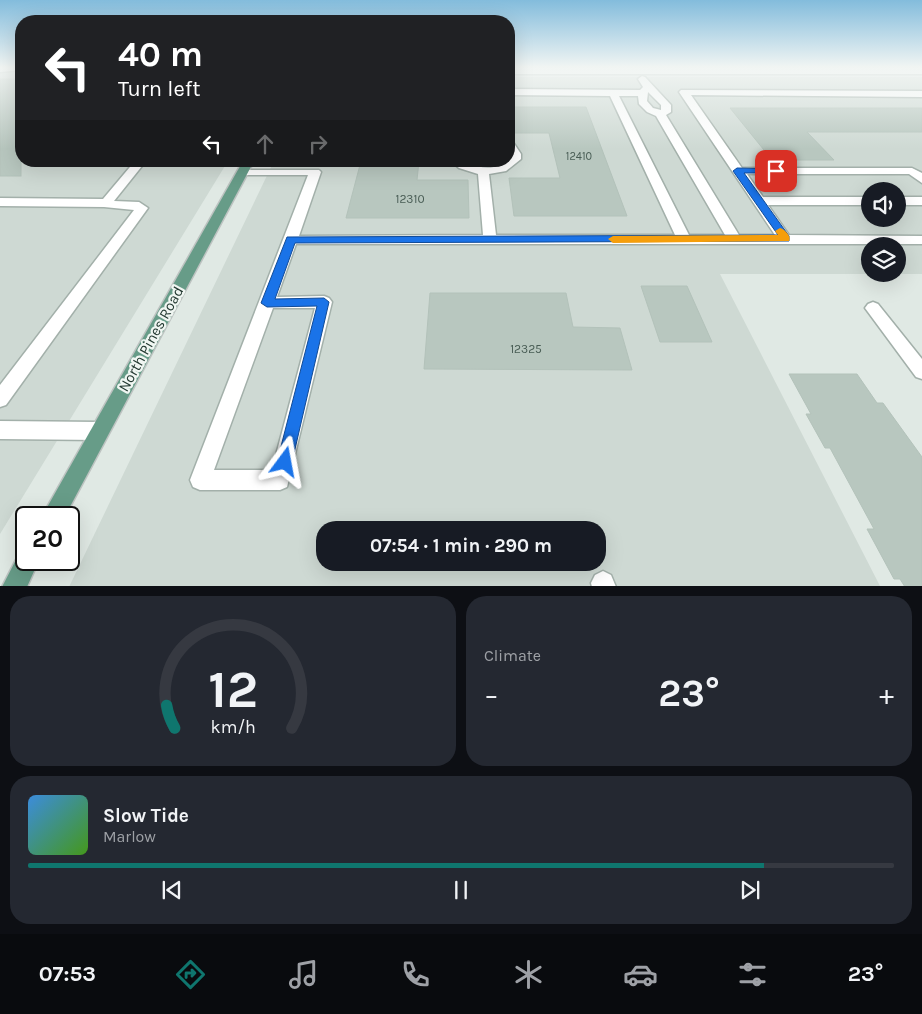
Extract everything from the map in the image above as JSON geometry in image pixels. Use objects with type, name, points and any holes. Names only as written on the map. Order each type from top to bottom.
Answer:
[{"type":"main road","name":"North Pines Road","points":[[59,506],[246,167]]},
{"type":"main road","points":[[14,586],[22,571]]},
{"type":"street","points":[[614,94],[684,239]]},
{"type":"street","points":[[644,94],[642,102],[646,107],[660,114],[734,238]]},
{"type":"street","points":[[660,114],[668,109],[664,100],[669,94]]},
{"type":"street","points":[[671,94],[737,171],[785,239]]},
{"type":"street","points":[[106,203],[136,167]]},
{"type":"street","points":[[267,303],[324,302],[280,480],[200,480],[317,167]]},
{"type":"street","points":[[467,167],[483,171],[506,167]]},
{"type":"street","points":[[483,171],[490,239]]},
{"type":"street","points":[[737,171],[912,171],[922,179]]},
{"type":"street","points":[[758,201],[861,201]]},
{"type":"street","points":[[906,201],[922,201]]},
{"type":"street","points":[[0,202],[106,203],[110,205],[139,206],[142,208],[0,399]]},
{"type":"street","points":[[291,240],[734,238],[922,240]]},
{"type":"street","points":[[873,308],[922,372]]},
{"type":"street","points":[[0,430],[100,431]]},
{"type":"shaded area","points":[[0,94],[15,94],[15,167],[224,167],[17,506],[15,506],[15,509],[0,534]]},
{"type":"shaded area","points":[[515,94],[922,94],[922,274],[906,274],[906,237],[861,237],[861,274],[720,274],[880,586],[69,586],[77,571],[80,571],[80,564],[271,167],[515,167]]},
{"type":"building","points":[[0,94],[15,94],[15,167],[21,167],[21,176],[0,176]]},
{"type":"building","points":[[515,107],[586,107],[627,216],[514,216],[509,178],[560,178],[549,133],[515,133]]},
{"type":"building","points":[[730,108],[922,108],[922,132],[807,132],[834,160],[772,160]]},
{"type":"building","points":[[359,167],[418,167],[417,180],[468,180],[469,218],[346,218]]},
{"type":"building","points":[[641,286],[687,286],[712,342],[660,342]]},
{"type":"building","points":[[430,293],[566,293],[573,327],[620,328],[632,370],[424,369]]},
{"type":"building","points":[[789,374],[857,374],[877,403],[883,403],[922,457],[922,586],[904,586],[900,579],[894,579],[867,529],[874,529],[830,448],[825,448],[806,414],[811,414]]},
{"type":"slow traffic","points":[[613,239],[785,239],[780,231]]},
{"type":"route","points":[[285,462],[324,302],[267,303],[291,240],[785,239],[737,171],[776,171]]}]
